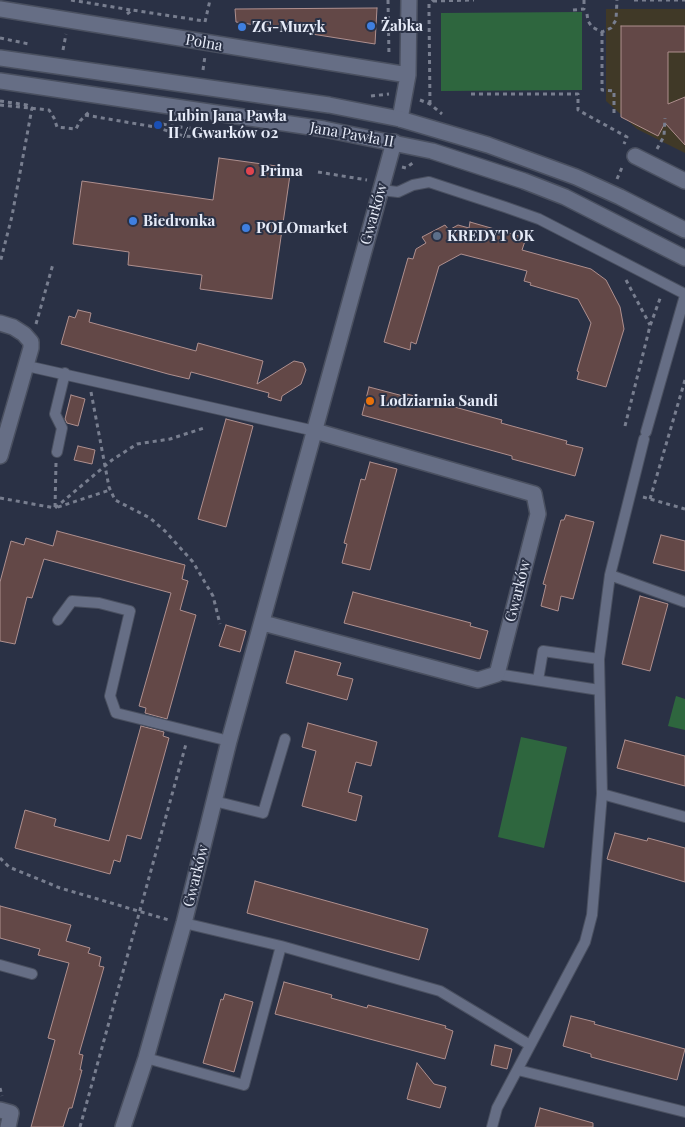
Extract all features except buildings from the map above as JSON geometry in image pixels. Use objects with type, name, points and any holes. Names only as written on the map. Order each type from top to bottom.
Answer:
[{"type":"street","name":"Gwarków","points":[[123,1127],[146,1058],[184,924],[229,742],[400,119],[408,75],[409,0]]},
{"type":"street","name":"Polna","points":[[0,9],[408,75]]},
{"type":"street","name":"Jana Pawła II","points":[[0,58],[328,105],[400,119],[488,144],[576,177],[685,230]]},
{"type":"street","name":"Jana Pawła II","points":[[0,81],[324,129],[432,151],[524,181],[609,218],[685,258]]},
{"type":"street","points":[[635,156],[685,181]]},
{"type":"street","points":[[0,323],[13,327],[31,342],[27,366],[0,456]]},
{"type":"street","name":"Gwarków","points":[[315,431],[534,494],[538,514],[497,674]]},
{"type":"street","points":[[263,623],[478,680],[497,674]]},
{"type":"street","points":[[0,1110],[12,1113],[8,1127]]},
{"type":"lane","points":[[381,190],[398,192],[423,182],[437,185],[539,220],[685,296],[645,435],[610,576],[599,659],[602,794],[592,915],[585,942],[497,1108],[492,1127]]},
{"type":"lane","points":[[27,366],[65,373],[315,431]]},
{"type":"lane","points":[[57,452],[62,428],[55,414],[65,373]]},
{"type":"lane","points":[[610,576],[685,602]]},
{"type":"lane","points":[[58,620],[72,601],[99,603],[130,611],[110,696],[116,713],[229,742]]},
{"type":"lane","points":[[538,680],[543,651],[599,659]]},
{"type":"lane","points":[[497,674],[599,690]]},
{"type":"lane","points":[[214,801],[263,813],[285,740]]},
{"type":"lane","points":[[602,794],[685,817]]},
{"type":"lane","points":[[184,924],[281,946],[440,991],[530,1045]]},
{"type":"lane","points":[[146,1058],[244,1085],[281,946]]},
{"type":"lane","points":[[0,966],[32,974]]},
{"type":"lane","points":[[518,1070],[685,1112]]},
{"type":"path","points":[[71,0],[132,10]]},
{"type":"path","points":[[388,0],[390,72],[388,94]]},
{"type":"path","points":[[430,104],[429,4],[433,0],[474,0]]},
{"type":"path","points":[[573,10],[584,9],[584,0]]},
{"type":"path","points":[[602,32],[611,28],[616,20],[617,0]]},
{"type":"path","points":[[634,0],[685,0]]},
{"type":"path","points":[[587,14],[592,27],[602,32]]},
{"type":"path","points":[[602,32],[602,90],[614,91],[614,115]]},
{"type":"path","points":[[471,94],[578,94],[578,110],[627,137],[622,150],[635,156]]},
{"type":"path","points":[[0,103],[49,110],[57,127],[76,130],[85,115],[93,110]]},
{"type":"path","points":[[0,263],[12,216],[32,108]]},
{"type":"path","points":[[85,115],[155,127],[184,136],[207,138],[248,132],[232,130]]},
{"type":"path","points":[[657,149],[664,136],[665,118]]},
{"type":"path","points":[[153,121],[207,131],[223,130]]},
{"type":"path","points":[[388,165],[406,168],[414,162],[421,164]]},
{"type":"path","points":[[318,172],[367,180]]},
{"type":"path","points":[[31,342],[53,264]]},
{"type":"path","points":[[625,426],[650,326],[665,284]]},
{"type":"path","points":[[88,379],[110,490],[115,500],[150,518],[165,531],[193,562],[213,596],[220,624]]},
{"type":"path","points":[[650,499],[685,380]]},
{"type":"path","points":[[55,508],[105,466],[137,444],[170,439],[204,428]]},
{"type":"path","points":[[55,508],[57,452]]},
{"type":"path","points":[[0,498],[55,508],[110,490]]},
{"type":"path","points":[[630,493],[685,509]]},
{"type":"path","points":[[80,1127],[190,732]]},
{"type":"path","points":[[0,858],[9,867],[60,888],[184,924]]},
{"type":"shaded area","points":[[606,9],[685,9],[685,153],[637,129],[606,101]]},
{"type":"green space","points":[[582,12],[582,90],[441,91],[441,13]]},
{"type":"green space","points":[[676,696],[685,699],[685,730],[668,726]]},
{"type":"green space","points":[[521,737],[567,747],[544,848],[498,837]]},
{"type":"place","name":"Żabka","points":[[371,26]]},
{"type":"place","name":"ZG-Muzyk","points":[[242,27]]},
{"type":"place","name":"Lubin Jana Pawła II / Gwarków 02","points":[[158,125]]},
{"type":"place","name":"Prima","points":[[250,171]]},
{"type":"place","name":"Biedronka","points":[[133,221]]},
{"type":"place","name":"POLOmarket","points":[[246,228]]},
{"type":"place","name":"KREDYT OK","points":[[437,236]]},
{"type":"place","name":"Lodziarnia Sandi","points":[[370,401]]}]
